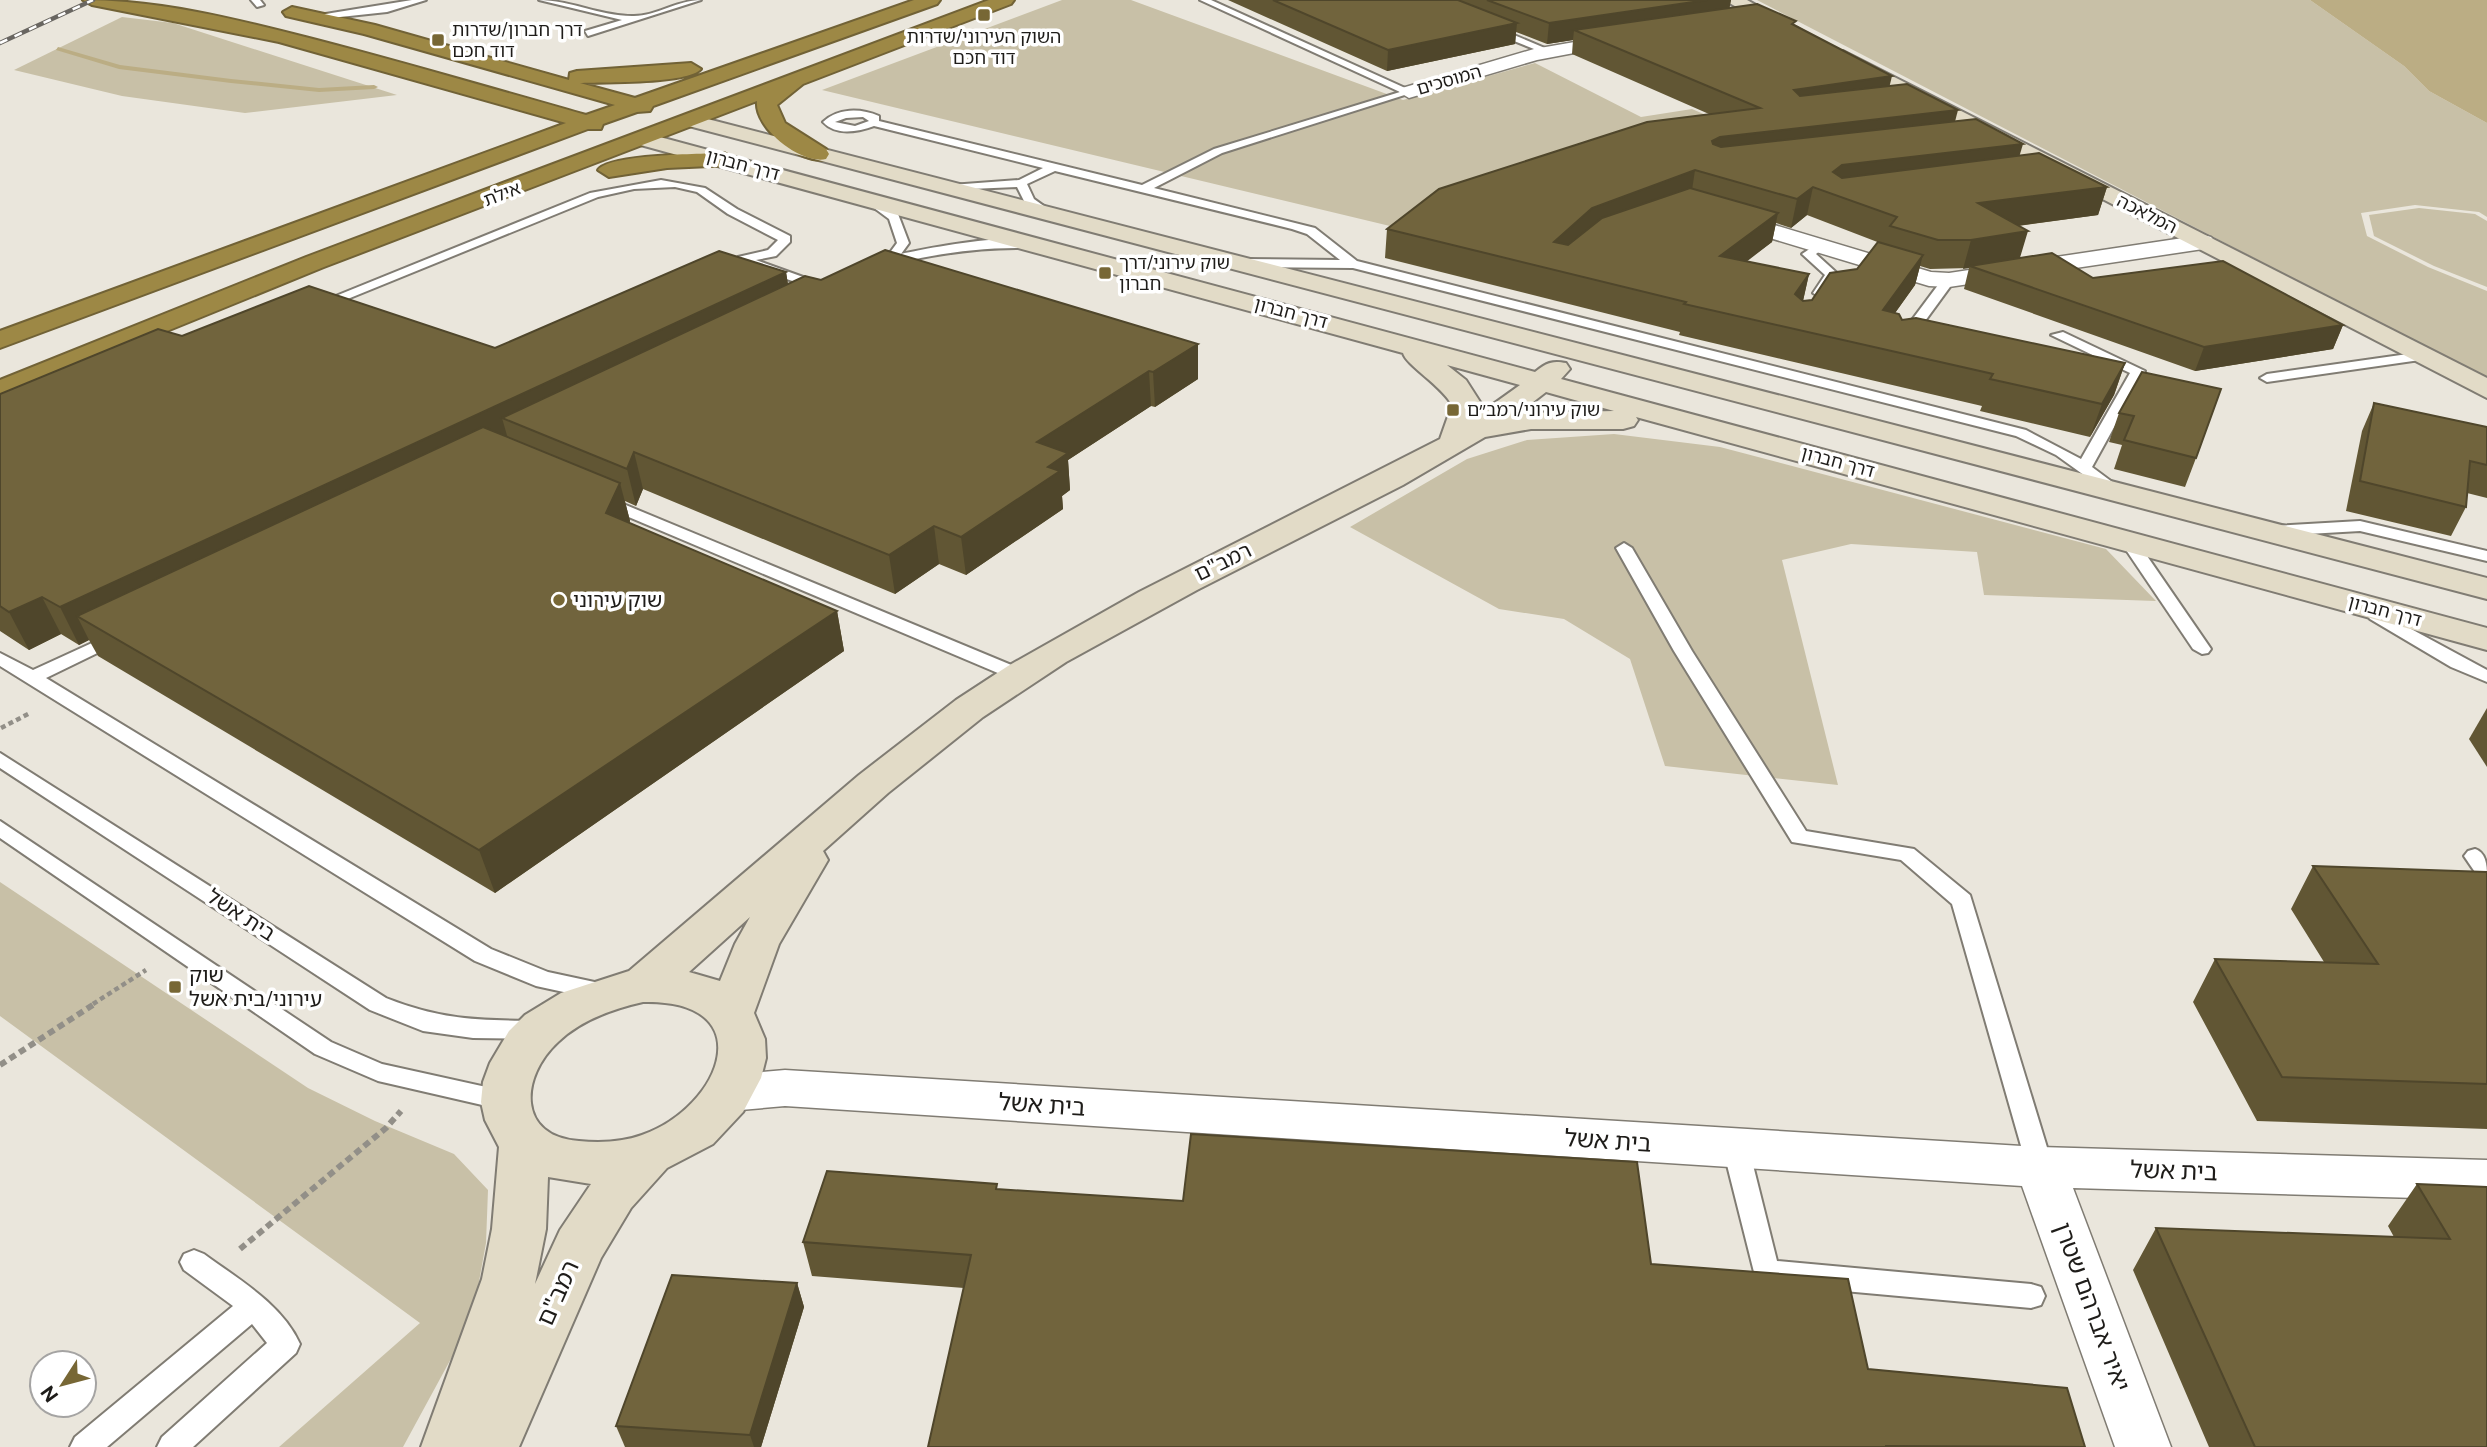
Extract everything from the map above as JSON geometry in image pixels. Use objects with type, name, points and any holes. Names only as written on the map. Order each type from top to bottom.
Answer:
[{"type":"highway","name":"דרך חברון","points":[[92,0],[244,26],[316,44],[645,139]]},
{"type":"highway","name":"דרך חברון","points":[[234,0],[258,3],[384,34],[692,121]]},
{"type":"highway","name":"אילת","points":[[0,340],[588,122],[931,0]]},
{"type":"highway","name":"אילת","points":[[0,390],[174,317],[471,206],[1005,0]]},
{"type":"highway","points":[[507,69],[573,77],[649,75],[796,48]]},
{"type":"highway","points":[[810,74],[769,99],[766,103],[766,116],[778,130],[818,154]]},
{"type":"highway","points":[[459,172],[495,146],[508,127],[509,117],[502,107],[479,92]]},
{"type":"highway","points":[[471,206],[640,164],[724,160]]},
{"type":"main road","points":[[1731,12],[1767,18],[1804,37]]},
{"type":"main road","name":"המלאכה","points":[[1829,50],[2487,389]]},
{"type":"main road","name":"דרך חברון","points":[[692,121],[2487,589]]},
{"type":"main road","name":"דרך חברון","points":[[645,139],[2487,639]]},
{"type":"main road","points":[[1393,341],[1432,365],[1456,386],[1468,405],[1464,439],[1531,420],[1576,417],[1704,426]]},
{"type":"main road","name":"רמב\"ם","points":[[624,988],[774,874],[818,829],[874,780],[1019,675],[1183,582],[1464,439],[1543,382],[1576,352]]},
{"type":"main road","name":"רמב\"ם","points":[[731,1013],[757,944],[810,856],[874,780]]},
{"type":"main road","points":[[451,1447],[509,1279],[519,1229],[515,1122],[508,1076],[520,1052],[539,1030],[570,1007],[624,988],[679,985],[709,995],[731,1013],[743,1037],[742,1064],[729,1094],[710,1118],[682,1138],[649,1154],[613,1162],[579,1164],[549,1157],[515,1122]]},
{"type":"main road","name":"רמב\"ם","points":[[489,1447],[579,1246],[613,1194],[649,1154]]},
{"type":"street","name":"המוסכים","points":[[1409,92],[1546,51],[1640,36]]},
{"type":"street","points":[[1703,211],[1929,279],[1949,280],[2203,242]]},
{"type":"street","name":"בית אשל","points":[[729,1094],[785,1088],[1736,1150],[2040,1167],[2487,1180]]},
{"type":"street","name":"יאיר אברהם שטרן","points":[[2040,1167],[2143,1447]]},
{"type":"lane","points":[[312,16],[387,9],[422,0]]},
{"type":"lane","points":[[543,0],[632,19]]},
{"type":"lane","points":[[588,33],[697,0]]},
{"type":"lane","points":[[1204,0],[1409,92]]},
{"type":"lane","points":[[384,34],[380,19],[387,9]]},
{"type":"lane","points":[[1483,26],[1546,51]]},
{"type":"lane","name":"המוסכים","points":[[1144,189],[1218,151],[1409,92]]},
{"type":"lane","points":[[1901,104],[1928,101]]},
{"type":"lane","points":[[873,123],[1296,226],[1311,231],[1353,264]]},
{"type":"lane","points":[[1971,140],[1997,137]]},
{"type":"lane","points":[[950,188],[1021,183],[1053,167]]},
{"type":"lane","points":[[2038,175],[2065,171]]},
{"type":"lane","points":[[1021,183],[1029,201],[1049,214]]},
{"type":"lane","points":[[302,313],[594,195],[628,186],[654,184],[685,185],[704,191],[736,214],[786,239],[772,253],[742,260],[834,290],[810,302]]},
{"type":"lane","points":[[868,199],[894,217],[901,233],[903,243],[891,260]]},
{"type":"lane","points":[[866,275],[891,260],[969,245],[1038,245]]},
{"type":"lane","points":[[1811,305],[1832,274],[1808,254],[1820,246]]},
{"type":"lane","points":[[1236,263],[1353,264],[2021,433],[2041,440],[2119,493]]},
{"type":"lane","points":[[2232,275],[2259,271]]},
{"type":"lane","points":[[1899,346],[1949,280]]},
{"type":"lane","points":[[2058,335],[2137,371],[2084,468]]},
{"type":"lane","points":[[2267,378],[2422,356]]},
{"type":"lane","points":[[583,493],[1019,675]]},
{"type":"lane","points":[[2268,532],[2360,526],[2487,556]]},
{"type":"lane","points":[[2128,541],[2202,649]]},
{"type":"lane","points":[[1624,548],[1683,651],[1799,837],[1907,854],[1962,900],[2040,1167]]},
{"type":"lane","points":[[2343,599],[2400,627],[2431,650],[2487,676]]},
{"type":"lane","points":[[32,678],[131,629]]},
{"type":"lane","points":[[0,658],[483,956],[544,979],[624,988]]},
{"type":"lane","name":"בית אשל","points":[[0,759],[378,1004],[423,1022],[473,1029],[539,1030]]},
{"type":"lane","points":[[0,828],[323,1048],[378,1072],[515,1122]]},
{"type":"lane","points":[[1736,1150],[1766,1272],[2031,1296]]},
{"type":"lane","points":[[172,1447],[286,1344],[254,1306],[202,1268]]},
{"type":"lane","points":[[85,1447],[254,1306]]},
{"type":"path","points":[[0,1065],[177,949]]},
{"type":"path","points":[[202,1268],[386,1128]]},
{"type":"shaded area","points":[[1062,0],[1131,0],[1403,100],[1535,63],[1641,117],[1692,109],[1743,131],[1610,156],[1390,226],[822,90]]},
{"type":"shaded area","points":[[1757,0],[2310,0],[2404,66],[2429,91],[2487,123],[2487,217],[2479,212],[2415,205],[2361,213],[2367,236],[2428,267],[2487,291],[2487,379]]},
{"type":"shaded area","points":[[2310,0],[2487,0],[2487,123],[2429,91],[2404,66]]},
{"type":"shaded area","points":[[122,17],[173,23],[397,95],[245,113],[122,96],[14,70]]},
{"type":"shaded area","points":[[2419,208],[2475,214],[2487,221],[2487,287],[2434,266],[2374,236],[2369,215]]},
{"type":"shaded area","points":[[1614,434],[1720,447],[2106,549],[2156,601],[1984,595],[1977,552],[1851,544],[1782,560],[1838,785],[1665,766],[1630,659],[1564,619],[1499,609],[1350,527],[1467,459],[1527,440]]},
{"type":"shaded area","points":[[0,882],[308,1088],[375,1121],[454,1154],[488,1190],[486,1243],[472,1320],[403,1447],[279,1447],[420,1323],[0,1016]]},
{"type":"building","points":[[1273,0],[1458,0],[1517,23],[1388,50]]},
{"type":"building","points":[[1487,0],[1707,0],[1549,23]]},
{"type":"building","points":[[1757,4],[1796,21],[1792,24],[1892,76],[1794,90],[1800,96],[1907,84],[1958,110],[1720,137],[1712,141],[1713,144],[1721,147],[1976,119],[2023,144],[1842,165],[1833,172],[1842,178],[2039,153],[2107,187],[1978,203],[2028,231],[1971,240],[1938,240],[1890,226],[1897,217],[1813,187],[1797,199],[1695,170],[1592,208],[1554,242],[1568,245],[1602,218],[1690,188],[1778,213],[1720,256],[1809,274],[1795,294],[1803,301],[1812,300],[1830,273],[1857,269],[1878,242],[1923,255],[1883,310],[1899,314],[1902,320],[1916,318],[2125,363],[2102,404],[1990,379],[1993,374],[1684,304],[1686,302],[1387,229],[1439,189],[1647,122],[1760,108],[1574,30]]},
{"type":"building","points":[[885,250],[1198,344],[1153,372],[1149,371],[1037,442],[1068,453],[1048,467],[1060,471],[961,537],[934,526],[889,555],[634,452],[627,469],[502,418],[805,276],[821,280]]},
{"type":"building","points":[[719,251],[786,272],[60,607],[42,597],[9,612],[0,606],[0,394],[158,329],[182,336],[309,286],[495,348]]},
{"type":"building","points":[[2052,253],[2093,278],[2223,261],[2343,325],[2204,347],[1970,266]]},
{"type":"building","points":[[2142,372],[2221,389],[2196,458],[2124,440],[2134,416],[2119,413]]},
{"type":"building","points":[[2374,403],[2487,427],[2487,465],[2470,461],[2466,507],[2360,481]]},
{"type":"building","points":[[483,427],[620,483],[606,513],[837,611],[479,850],[77,616]]},
{"type":"building","points":[[2313,866],[2487,872],[2487,1084],[2282,1077],[2215,959],[2378,964]]},
{"type":"building","points":[[1191,1134],[1637,1162],[1651,1264],[1848,1279],[1868,1369],[2067,1388],[2085,1447],[928,1447],[971,1255],[803,1242],[827,1171],[997,1184],[996,1189],[1183,1201]]},
{"type":"building","points":[[2417,1184],[2487,1187],[2487,1447],[2255,1447],[2156,1228],[2450,1239]]},
{"type":"building","points":[[672,1275],[797,1283],[750,1435],[616,1426]]},
{"type":"waterway","points":[[58,49],[119,67],[231,81],[319,90],[374,87]]},
{"type":"railway","points":[[0,43],[93,0]]},
{"type":"place","name":"השוק העירוני/שדרות דוד חכם","points":[[984,15]]},
{"type":"place","name":"דרך חברון/שדרות דוד חכם","points":[[438,40]]},
{"type":"place","name":"שוק עירוני/דרך חברון","points":[[1105,273]]},
{"type":"place","name":"שוק עירוני/רמב״ם","points":[[1453,410]]},
{"type":"place","name":"שוק עירוני","points":[[559,600]]},
{"type":"place","name":"שוק עירוני/בית אשל","points":[[175,987]]}]
